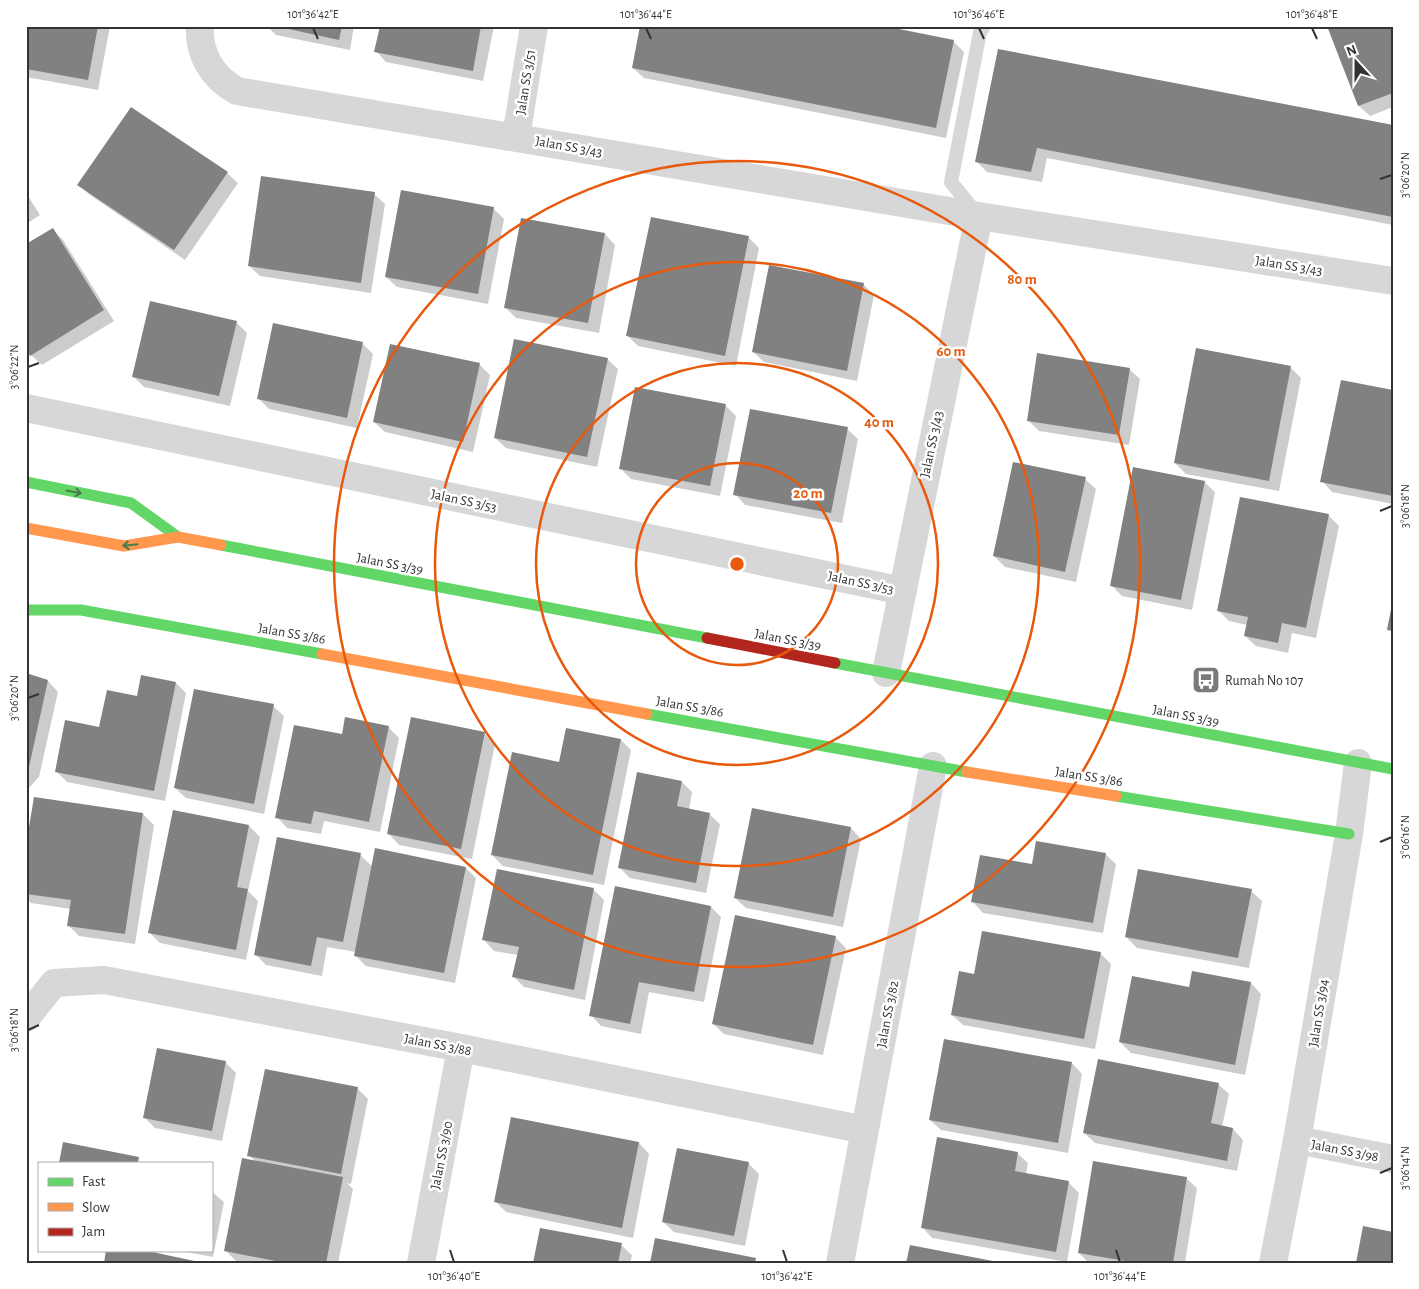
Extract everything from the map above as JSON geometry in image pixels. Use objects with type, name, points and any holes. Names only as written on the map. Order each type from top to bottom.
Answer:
[{"type":"street","name":"Jalan SS 3/43","points":[[200,26],[199,38],[204,56],[224,84],[237,91],[978,216],[1393,281]]},
{"type":"street","name":"Jalan SS 3/51","points":[[516,137],[534,26]]},
{"type":"street","name":"Jalan SS 3/43","points":[[886,673],[978,216]]},
{"type":"street","name":"Jalan SS 3/53","points":[[26,408],[903,591]]},
{"type":"street","name":"Jalan SS 3/39","points":[[26,482],[131,503],[178,537]]},
{"type":"street","name":"Jalan SS 3/39","points":[[26,528],[124,546],[178,537],[1393,770]]},
{"type":"street","name":"Jalan SS 3/86","points":[[26,610],[81,610],[933,766],[1349,834]]},
{"type":"street","name":"Jalan SS 3/94","points":[[1273,1263],[1297,1140],[1349,834],[1358,763]]},
{"type":"street","name":"Jalan SS 3/82","points":[[840,1263],[933,766]]},
{"type":"street","name":"Jalan SS 3/88","points":[[26,1018],[54,982],[104,980],[461,1048],[865,1130]]},
{"type":"street","name":"Jalan SS 3/90","points":[[421,1263],[461,1048]]},
{"type":"street","name":"Jalan SS 3/98","points":[[1297,1140],[1393,1159]]},
{"type":"lane","points":[[978,216],[950,182],[980,32],[984,26]]},
{"type":"building","points":[[26,26],[98,26],[88,80],[26,69]]},
{"type":"building","points":[[275,26],[342,26],[339,40]]},
{"type":"building","points":[[380,26],[481,26],[473,71],[374,52]]},
{"type":"building","points":[[640,26],[884,26],[954,40],[936,128],[632,68]]},
{"type":"building","points":[[1327,26],[1393,26],[1393,93],[1358,106]]},
{"type":"building","points":[[998,49],[1393,125],[1393,217],[1037,148],[1031,172],[975,162]]},
{"type":"building","points":[[131,107],[228,172],[174,250],[77,185]]},
{"type":"building","points":[[261,176],[375,192],[361,283],[248,266]]},
{"type":"building","points":[[401,190],[494,207],[478,294],[385,277]]},
{"type":"building","points":[[651,217],[749,236],[725,356],[626,336]]},
{"type":"building","points":[[521,218],[605,233],[588,323],[504,308]]},
{"type":"building","points":[[53,228],[104,310],[30,356],[26,349],[26,244]]},
{"type":"building","points":[[769,265],[864,283],[847,371],[752,352]]},
{"type":"building","points":[[150,301],[237,321],[219,396],[132,377]]},
{"type":"building","points":[[273,323],[363,342],[347,418],[257,399]]},
{"type":"building","points":[[514,339],[608,358],[587,457],[494,438]]},
{"type":"building","points":[[390,344],[480,363],[463,442],[373,422]]},
{"type":"building","points":[[1196,348],[1291,366],[1269,481],[1174,463]]},
{"type":"building","points":[[1037,353],[1130,368],[1119,435],[1027,421]]},
{"type":"building","points":[[1341,380],[1393,390],[1393,496],[1320,482]]},
{"type":"building","points":[[635,387],[726,404],[710,486],[619,469]]},
{"type":"building","points":[[750,409],[848,427],[831,513],[733,495]]},
{"type":"building","points":[[1013,462],[1086,477],[1065,572],[993,556]]},
{"type":"building","points":[[1133,467],[1205,481],[1181,600],[1110,586]]},
{"type":"building","points":[[1240,497],[1329,514],[1306,628],[1282,623],[1278,643],[1244,636],[1248,617],[1217,611]]},
{"type":"building","points":[[1393,604],[1393,631],[1387,630]]},
{"type":"building","points":[[26,673],[48,680],[29,767],[26,770]]},
{"type":"building","points":[[141,675],[176,682],[154,791],[55,772],[65,720],[99,727],[107,690],[137,696]]},
{"type":"building","points":[[194,689],[274,704],[254,804],[174,788]]},
{"type":"building","points":[[345,717],[389,726],[369,822],[314,811],[311,824],[275,818],[294,725],[342,734]]},
{"type":"building","points":[[411,717],[485,732],[461,849],[387,834]]},
{"type":"building","points":[[566,728],[621,739],[593,875],[491,855],[512,752],[559,762]]},
{"type":"building","points":[[637,772],[682,781],[677,806],[710,813],[696,883],[618,868]]},
{"type":"building","points":[[34,797],[143,813],[125,934],[67,926],[71,900],[26,894],[26,845]]},
{"type":"building","points":[[752,808],[851,827],[833,917],[734,898]]},
{"type":"building","points":[[173,810],[249,825],[237,887],[248,889],[236,950],[148,933]]},
{"type":"building","points":[[277,837],[361,853],[343,942],[317,937],[311,966],[254,955]]},
{"type":"building","points":[[1036,841],[1106,853],[1093,923],[971,902],[980,855],[1032,864]]},
{"type":"building","points":[[375,848],[466,867],[444,973],[354,956]]},
{"type":"building","points":[[497,869],[594,888],[574,990],[512,977],[519,947],[482,940]]},
{"type":"building","points":[[1138,869],[1252,889],[1238,958],[1125,937]]},
{"type":"building","points":[[615,886],[711,906],[694,992],[639,982],[630,1024],[589,1016]]},
{"type":"building","points":[[735,915],[836,936],[813,1045],[712,1024]]},
{"type":"building","points":[[982,931],[1101,952],[1084,1039],[951,1015],[959,971],[974,974]]},
{"type":"building","points":[[1192,971],[1251,982],[1235,1065],[1119,1042],[1132,976],[1189,987]]},
{"type":"building","points":[[944,1039],[1072,1062],[1058,1143],[929,1120]]},
{"type":"building","points":[[157,1048],[226,1061],[212,1131],[143,1118]]},
{"type":"building","points":[[1098,1059],[1219,1083],[1211,1123],[1233,1128],[1227,1161],[1083,1133]]},
{"type":"building","points":[[265,1069],[358,1087],[341,1174],[247,1156]]},
{"type":"building","points":[[511,1117],[639,1142],[622,1228],[494,1202]]},
{"type":"building","points":[[937,1137],[1018,1152],[1015,1171],[1069,1181],[1056,1252],[921,1228]]},
{"type":"building","points":[[63,1142],[139,1157],[138,1162],[59,1162]]},
{"type":"building","points":[[677,1148],[749,1162],[734,1236],[662,1222]]},
{"type":"building","points":[[242,1158],[343,1177],[326,1263],[286,1263],[224,1251]]},
{"type":"building","points":[[1093,1161],[1187,1177],[1173,1263],[1137,1263],[1078,1253]]},
{"type":"building","points":[[1363,1226],[1393,1232],[1393,1263],[1356,1263]]},
{"type":"building","points":[[540,1228],[622,1243],[618,1263],[533,1263]]},
{"type":"building","points":[[655,1238],[756,1258],[755,1263],[650,1263]]},
{"type":"building","points":[[910,1245],[998,1262],[998,1263],[906,1263]]},
{"type":"building","points":[[106,1252],[152,1252],[204,1263],[104,1263]]},
{"type":"traffic: fast","points":[[26,482],[131,503],[178,537]]},
{"type":"traffic: fast","points":[[221,545],[707,638]]},
{"type":"traffic: fast","points":[[26,610],[81,610],[322,654]]},
{"type":"traffic: fast","points":[[835,663],[1393,769]]},
{"type":"traffic: fast","points":[[647,714],[967,772]]},
{"type":"traffic: fast","points":[[1116,796],[1349,834]]},
{"type":"traffic: slow","points":[[26,528],[124,546],[178,537],[221,545]]},
{"type":"traffic: slow","points":[[322,654],[647,714]]},
{"type":"traffic: slow","points":[[967,772],[1116,796]]},
{"type":"traffic: jam","points":[[707,638],[835,663]]},
{"type":"place","name":"Rumah No 107","points":[[1206,680]]}]
